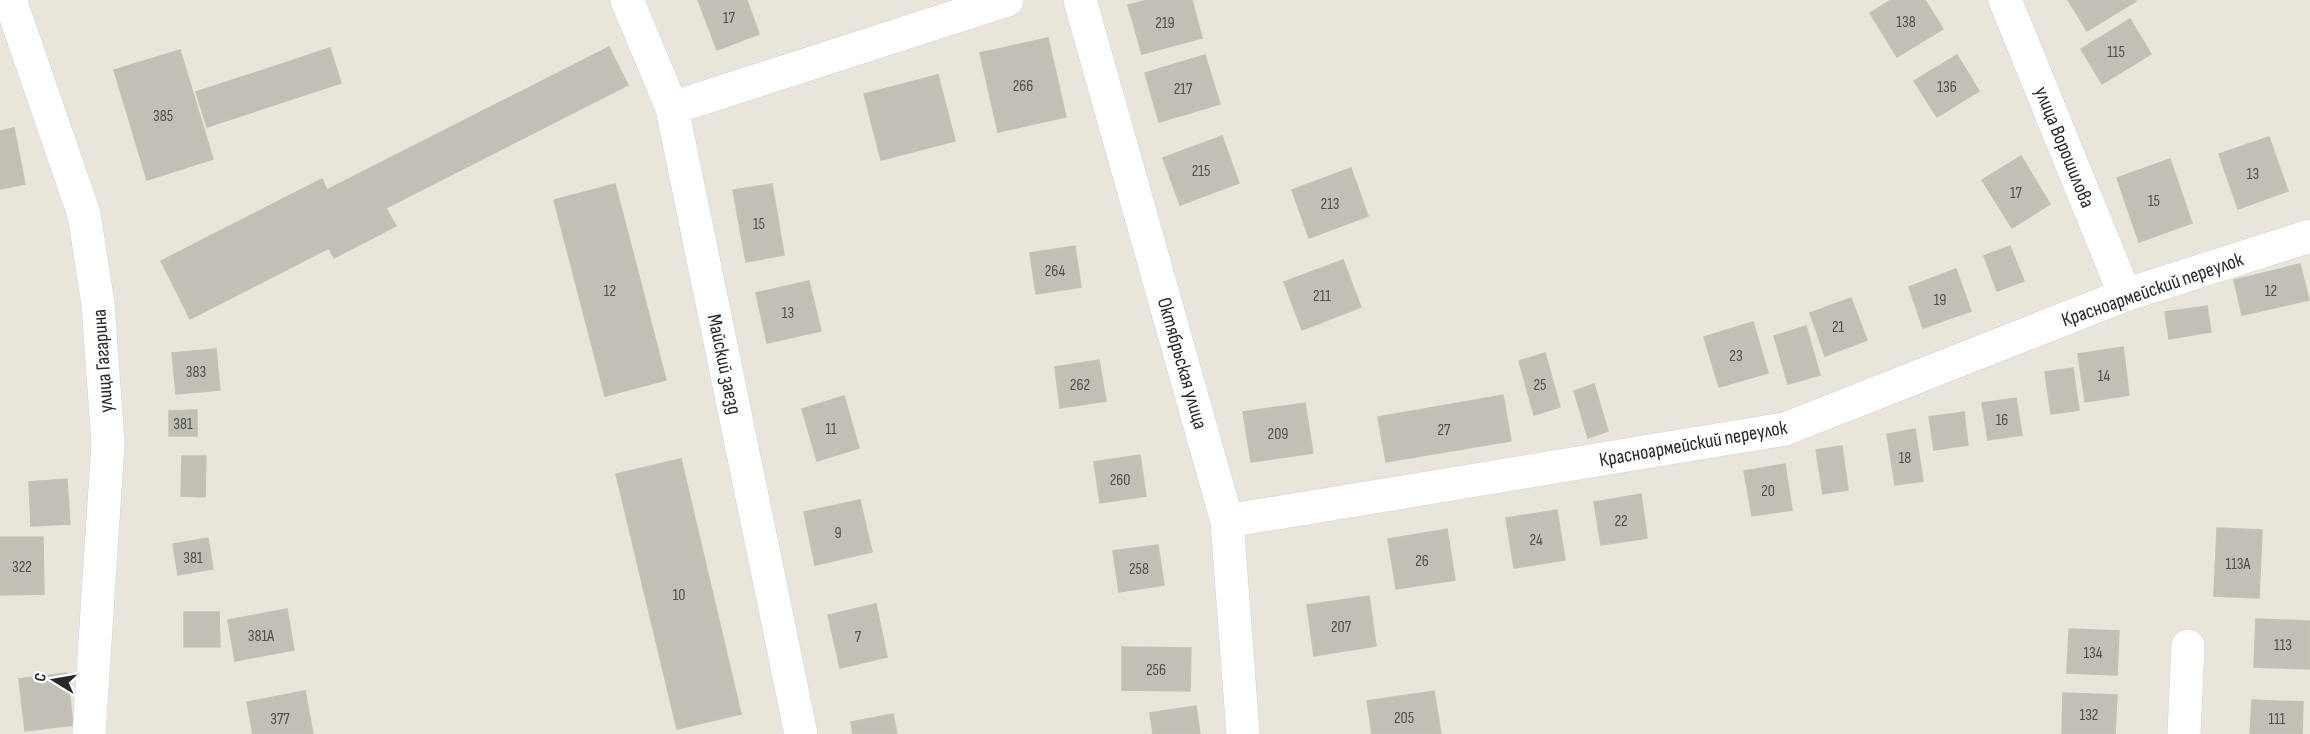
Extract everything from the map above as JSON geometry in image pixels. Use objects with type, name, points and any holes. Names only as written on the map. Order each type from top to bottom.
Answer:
[{"type":"street","name":"улица Гагарина","points":[[10,0],[84,214],[98,304],[108,443],[89,734]]},
{"type":"street","name":"Майский заезд","points":[[627,0],[672,108],[801,734]]},
{"type":"street","points":[[672,108],[1006,0]]},
{"type":"street","name":"Октябрьская улица","points":[[1080,0],[1227,521],[1243,734]]},
{"type":"street","name":"улица Ворошилова","points":[[2005,0],[2125,295]]},
{"type":"street","name":"Красноармейский переулок","points":[[1227,521],[1785,429],[2125,295],[2310,236]]},
{"type":"street","points":[[2184,734],[2188,646]]},
{"type":"building","points":[[698,0],[747,0],[759,34],[717,50]]},
{"type":"building","points":[[1148,0],[1192,0],[1202,38],[1142,54],[1128,5]]},
{"type":"building","points":[[1891,0],[1925,0],[1943,29],[1897,57],[1870,13]]},
{"type":"building","points":[[2068,0],[2135,0],[2136,1],[2087,31]]},
{"type":"building","points":[[2130,19],[2151,54],[2102,84],[2081,49]]},
{"type":"building","points":[[1048,38],[1066,117],[998,132],[980,53]]},
{"type":"building","points":[[609,47],[628,85],[386,208],[396,226],[334,258],[329,248],[190,319],[161,261],[322,179],[327,190]]},
{"type":"building","points":[[330,48],[341,83],[207,127],[196,92]]},
{"type":"building","points":[[180,50],[213,159],[147,180],[114,70]]},
{"type":"building","points":[[1205,55],[1220,104],[1159,122],[1145,73]]},
{"type":"building","points":[[1957,55],[1979,91],[1937,117],[1914,81]]},
{"type":"building","points":[[938,75],[955,141],[881,160],[864,94]]},
{"type":"building","points":[[14,128],[25,184],[0,189],[0,131]]},
{"type":"building","points":[[1222,136],[1239,183],[1180,205],[1163,158]]},
{"type":"building","points":[[2269,137],[2288,191],[2238,209],[2219,154]]},
{"type":"building","points":[[2021,156],[2050,204],[2012,228],[1982,180]]},
{"type":"building","points":[[2170,159],[2192,223],[2139,242],[2117,178]]},
{"type":"building","points":[[1351,168],[1368,216],[1309,238],[1292,190]]},
{"type":"building","points":[[615,184],[666,380],[605,396],[554,200]]},
{"type":"building","points":[[772,184],[784,255],[746,262],[733,190]]},
{"type":"building","points":[[1075,246],[1081,287],[1036,294],[1030,253]]},
{"type":"building","points":[[2010,246],[2024,281],[1997,291],[1984,256]]},
{"type":"building","points":[[1343,260],[1361,307],[1302,330],[1284,282]]},
{"type":"building","points":[[2300,264],[2309,300],[2242,315],[2234,280]]},
{"type":"building","points":[[1956,269],[1971,311],[1923,328],[1909,287]]},
{"type":"building","points":[[809,281],[821,331],[767,343],[756,293]]},
{"type":"building","points":[[1851,298],[1867,340],[1825,356],[1810,313]]},
{"type":"building","points":[[2207,306],[2211,332],[2169,339],[2165,312]]},
{"type":"building","points":[[1753,322],[1768,373],[1719,387],[1704,337]]},
{"type":"building","points":[[1806,326],[1820,375],[1788,384],[1774,336]]},
{"type":"building","points":[[2123,347],[2129,395],[2085,402],[2078,354]]},
{"type":"building","points":[[216,349],[220,390],[176,394],[172,353]]},
{"type":"building","points":[[1545,353],[1560,407],[1534,415],[1519,361]]},
{"type":"building","points":[[1099,360],[1106,401],[1060,408],[1055,367]]},
{"type":"building","points":[[2073,368],[2079,410],[2051,414],[2045,372]]},
{"type":"building","points":[[1594,384],[1608,431],[1588,438],[1574,391]]},
{"type":"building","points":[[1503,395],[1511,441],[1386,462],[1378,417]]},
{"type":"building","points":[[844,396],[859,448],[817,461],[802,409]]},
{"type":"building","points":[[2016,398],[2022,435],[1988,440],[1982,403]]},
{"type":"building","points":[[1305,403],[1313,453],[1251,462],[1243,412]]},
{"type":"building","points":[[197,410],[197,436],[169,436],[169,411]]},
{"type":"building","points":[[1964,412],[1968,445],[1934,450],[1929,417]]},
{"type":"building","points":[[1915,429],[1923,481],[1895,485],[1887,434]]},
{"type":"building","points":[[1842,446],[1848,490],[1823,494],[1816,450]]},
{"type":"building","points":[[1140,455],[1146,496],[1100,503],[1094,462]]},
{"type":"building","points":[[182,456],[206,456],[205,497],[181,496]]},
{"type":"building","points":[[681,459],[741,714],[677,729],[616,474]]},
{"type":"building","points":[[1785,464],[1792,510],[1752,516],[1744,471]]},
{"type":"building","points":[[67,479],[70,524],[31,526],[29,482]]},
{"type":"building","points":[[1641,494],[1647,538],[1601,545],[1594,502]]},
{"type":"building","points":[[860,500],[872,552],[815,565],[804,512]]},
{"type":"building","points":[[1557,510],[1565,560],[1514,568],[1506,518]]},
{"type":"building","points":[[2217,528],[2262,530],[2259,598],[2214,596]]},
{"type":"building","points":[[1447,529],[1455,580],[1396,589],[1388,539]]},
{"type":"building","points":[[0,537],[43,537],[44,594],[0,595]]},
{"type":"building","points":[[208,538],[213,569],[178,575],[173,544]]},
{"type":"building","points":[[1158,545],[1164,585],[1119,592],[1113,551]]},
{"type":"building","points":[[1369,596],[1376,646],[1314,656],[1307,605]]},
{"type":"building","points":[[876,604],[887,657],[840,668],[828,615]]},
{"type":"building","points":[[287,609],[294,650],[235,661],[228,620]]},
{"type":"building","points":[[184,612],[219,612],[220,647],[184,647]]},
{"type":"building","points":[[2256,619],[2310,621],[2310,669],[2254,667]]},
{"type":"building","points":[[2069,629],[2119,631],[2117,675],[2067,673]]},
{"type":"building","points":[[1122,647],[1191,648],[1190,691],[1122,690]]},
{"type":"building","points":[[67,673],[73,725],[25,731],[19,679]]},
{"type":"building","points":[[305,691],[313,734],[253,734],[247,702]]},
{"type":"building","points":[[1434,691],[1441,734],[1372,734],[1367,701]]},
{"type":"building","points":[[2063,693],[2117,695],[2115,734],[2062,734]]},
{"type":"building","points":[[2252,700],[2303,702],[2302,734],[2250,734]]},
{"type":"building","points":[[1196,706],[1200,734],[1153,734],[1150,713]]},
{"type":"building","points":[[893,714],[897,734],[853,734],[851,722]]}]
